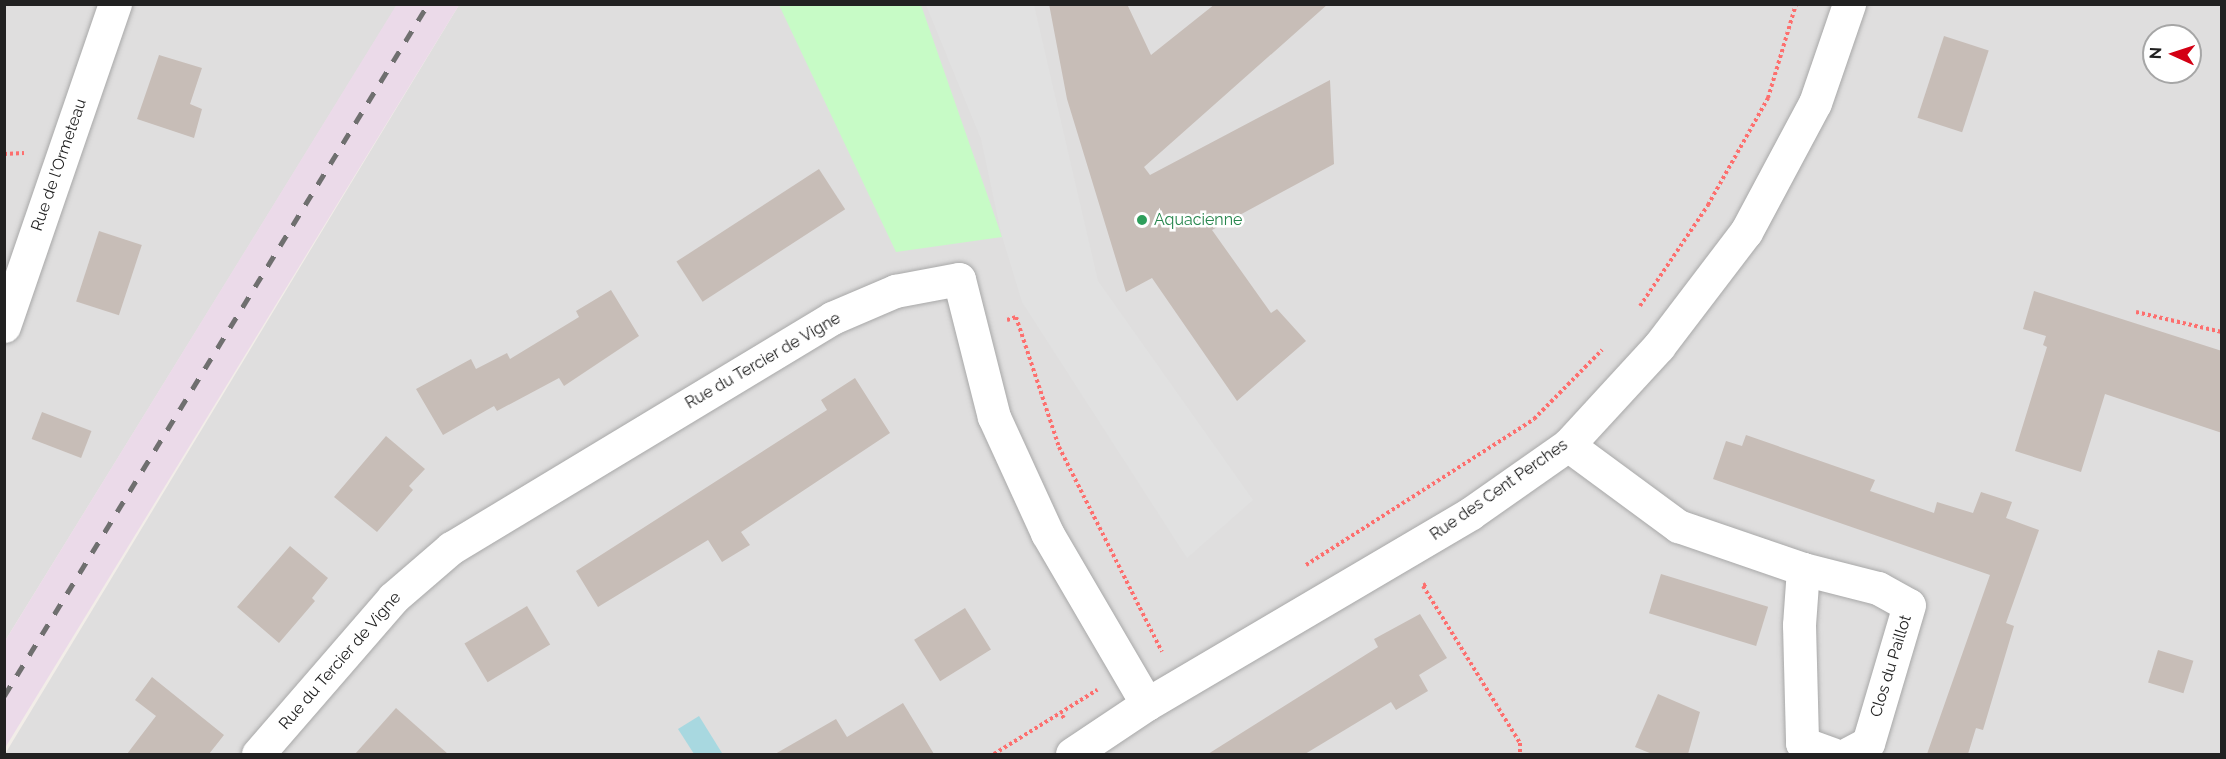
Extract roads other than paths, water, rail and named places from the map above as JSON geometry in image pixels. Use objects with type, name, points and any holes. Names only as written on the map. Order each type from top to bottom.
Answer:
[{"type":"street","name":"Rue de l'Ormeteau","points":[[4,326],[115,4]]},
{"type":"street","name":"Rue des Cent Perches","points":[[1072,754],[1147,704],[1471,513],[1568,444],[1659,346],[1746,232],[1815,103],[1849,4]]},
{"type":"street","name":"Rue du Tercier de Vigne","points":[[258,754],[393,598],[451,548],[749,365],[832,318],[895,291],[959,279],[994,417],[1047,533],[1147,704]]},
{"type":"street","name":"Clos du Paillot","points":[[1568,444],[1678,526],[1803,569],[1878,588],[1909,605],[1868,743],[1847,754]]},
{"type":"street","points":[[1803,569],[1798,626],[1802,742],[1833,754]]},
{"type":"water","points":[[699,716],[722,753],[694,754],[678,729]]},
{"type":"railway","points":[[4,696],[428,4]]},
{"type":"place","name":"Aquacienne","points":[[1142,220]]}]
